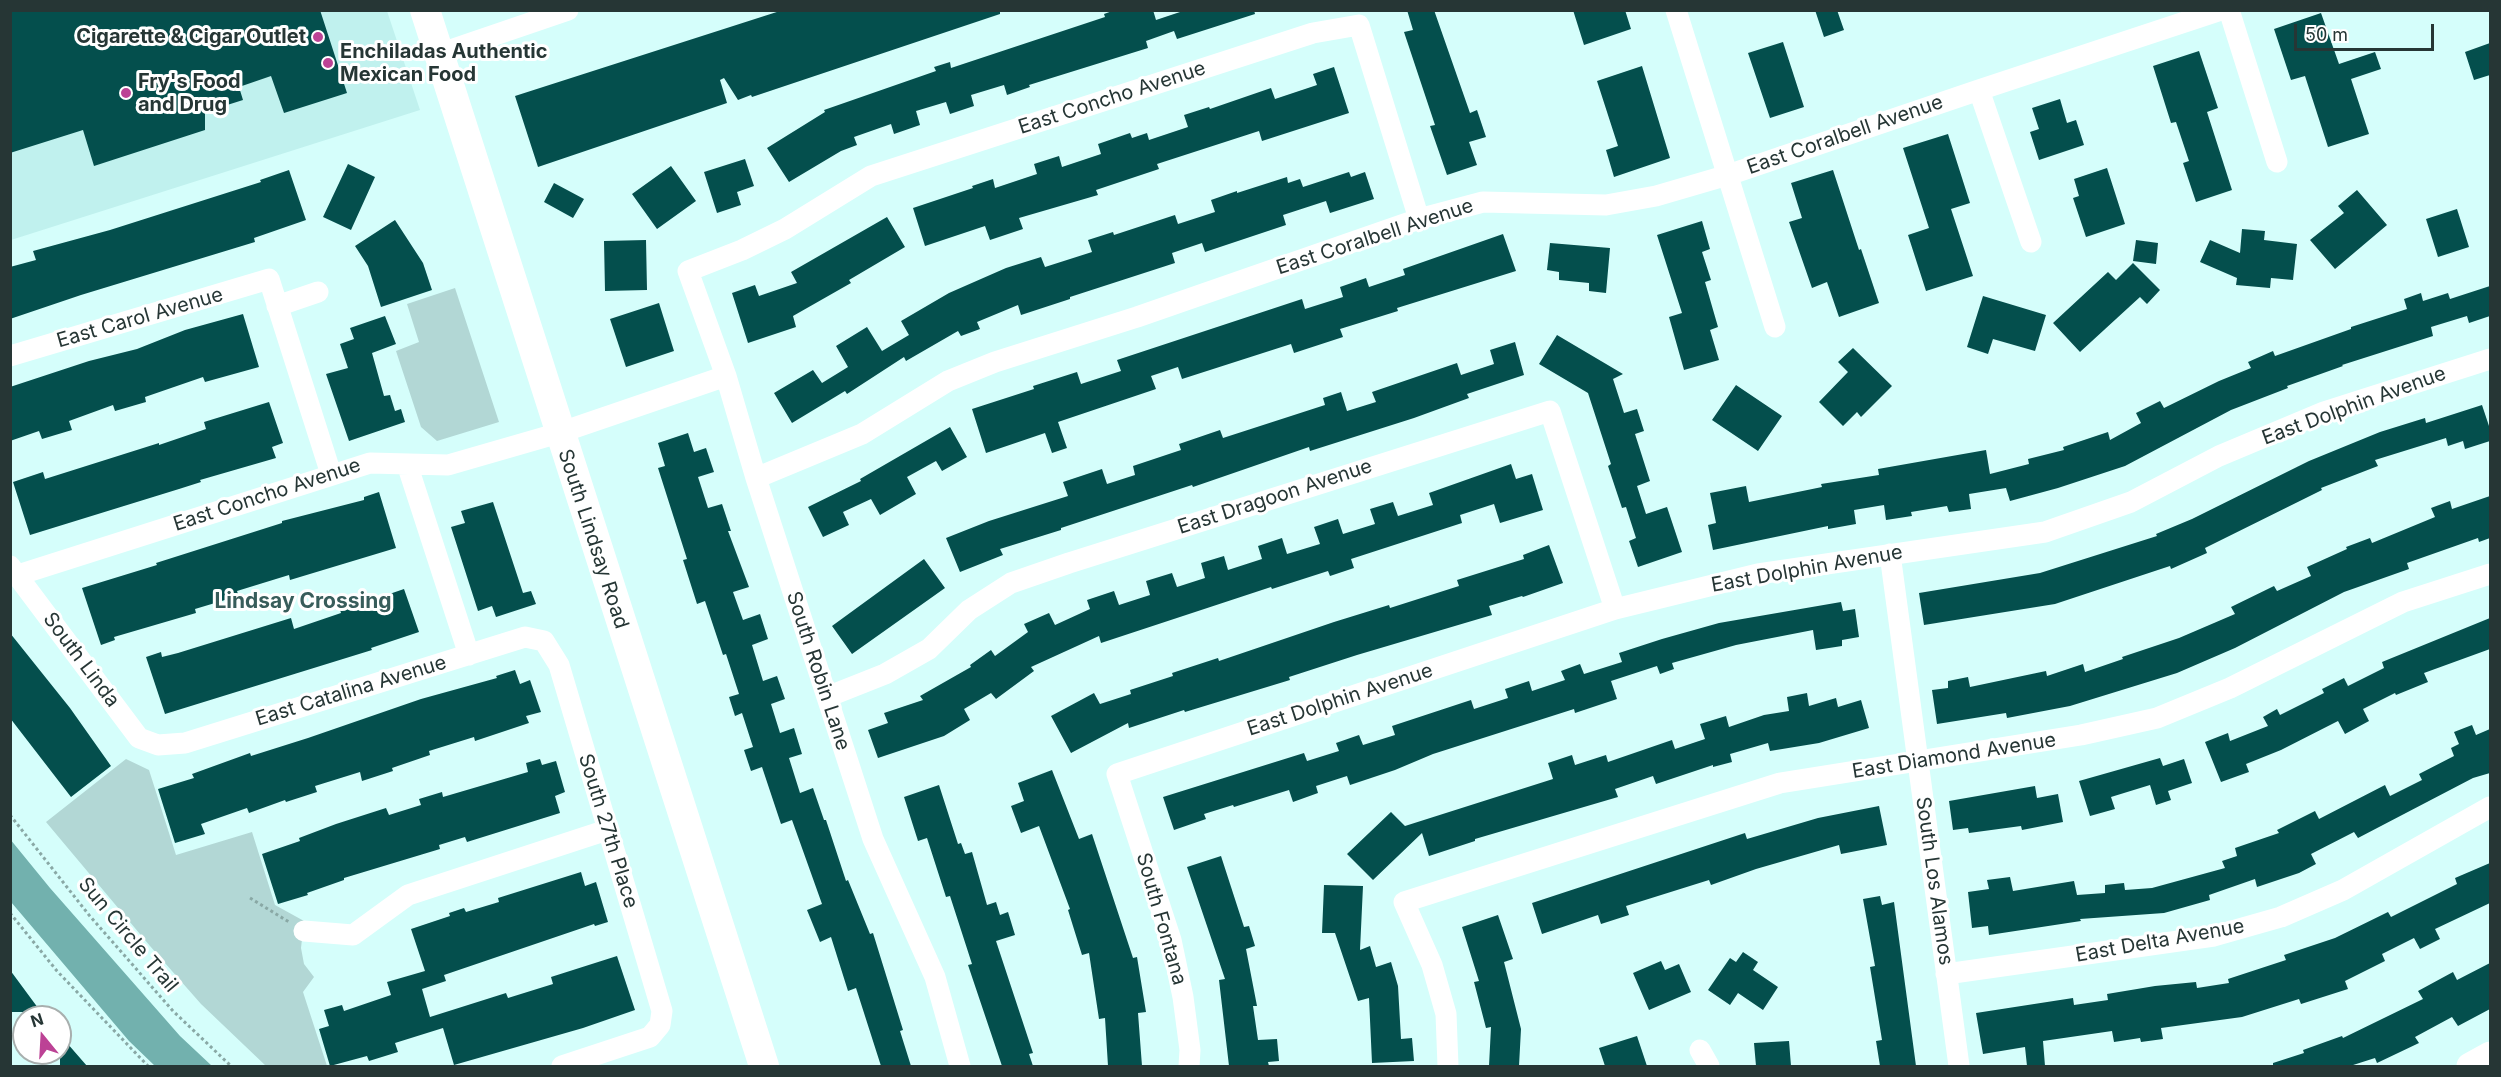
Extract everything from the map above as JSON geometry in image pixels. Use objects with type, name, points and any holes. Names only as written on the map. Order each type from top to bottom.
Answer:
[{"type":"main road","name":"South Lindsay Road","points":[[425,10],[764,1066]]},
{"type":"street","points":[[439,54],[568,10]]},
{"type":"street","points":[[1676,10],[1775,327]]},
{"type":"street","name":"East Coralbell Avenue","points":[[756,478],[862,434],[948,381],[995,362],[1137,317],[1419,219],[1483,202],[1606,205],[1656,196],[1728,175],[2221,10]]},
{"type":"street","points":[[2229,10],[2277,162]]},
{"type":"street","name":"East Concho Avenue","points":[[688,271],[742,250],[785,229],[871,176],[1313,33],[1359,25],[1419,219]]},
{"type":"street","points":[[1979,90],[2031,242]]},
{"type":"street","name":"South Robin Lane","points":[[688,271],[726,376],[756,478],[873,839],[936,977],[960,1066]]},
{"type":"street","name":"East Carol Avenue","points":[[10,356],[269,279],[277,306]]},
{"type":"street","points":[[318,292],[277,306],[331,474]]},
{"type":"street","name":"East Dolphin Avenue","points":[[1117,774],[1615,609],[1758,574],[2045,532],[2132,502],[2219,456],[2324,412],[2490,359]]},
{"type":"street","name":"East Concho Avenue","points":[[14,571],[370,462],[448,465],[559,433],[726,376]]},
{"type":"street","name":"East Dragoon Avenue","points":[[827,697],[885,674],[929,649],[969,610],[1011,583],[1069,562],[1550,411],[1615,609]]},
{"type":"street","points":[[407,464],[469,655]]},
{"type":"street","name":"South Los Alamos","points":[[1890,554],[1959,1066]]},
{"type":"street","name":"South Linda","points":[[14,571],[139,738],[158,746]]},
{"type":"street","name":"East Diamond Avenue","points":[[1448,1066],[1446,1014],[1432,965],[1404,902],[1780,783],[2081,735],[2157,718],[2230,688],[2403,602],[2490,574]]},
{"type":"street","name":"East Catalina Avenue","points":[[158,746],[184,743],[525,637],[544,640]]},
{"type":"street","name":"South 27th Place","points":[[544,640],[559,665],[607,830],[662,1004],[660,1025],[650,1036],[590,1062]]},
{"type":"street","name":"South Fontana","points":[[1117,774],[1171,940],[1183,997],[1190,1050],[1189,1066]]},
{"type":"street","name":"East Delta Avenue","points":[[1946,974],[2214,936],[2281,917],[2343,890],[2490,807]]},
{"type":"street","points":[[304,931],[353,935],[408,895],[607,830]]},
{"type":"street","points":[[2470,1066],[2490,1054]]},
{"type":"street","points":[[562,1066],[590,1062]]},
{"type":"path","name":"Sun Circle Trail","points":[[10,815],[89,915],[165,1003],[231,1066]]},
{"type":"path","points":[[250,898],[304,931]]},
{"type":"path","points":[[10,913],[57,971],[148,1066]]},
{"type":"shaded area","points":[[10,11],[387,11],[420,110],[11,240]]},
{"type":"shaded area","points":[[455,288],[499,422],[437,441],[421,427],[396,351],[419,342],[407,304]]},
{"type":"shaded area","points":[[126,759],[149,770],[176,855],[252,832],[275,905],[304,921],[301,948],[304,964],[314,977],[303,992],[327,1066],[266,1066],[201,1004],[46,822]]},
{"type":"shaded area","points":[[10,839],[180,1036],[212,1066],[155,1066],[129,1041],[11,902]]},
{"type":"building","name":"Fry's Food and Drug","points":[[10,10],[320,10],[347,93],[284,113],[271,76],[239,87],[243,100],[205,112],[205,130],[94,166],[83,130],[10,153]]},
{"type":"building","points":[[783,10],[1000,10],[1000,14],[752,97],[751,95],[738,100],[724,78],[720,80],[727,103],[538,167],[515,96]]},
{"type":"building","points":[[1115,10],[1153,10],[1156,20],[1186,10],[1254,10],[1255,14],[1177,39],[1174,31],[1146,41],[1148,48],[1029,85],[1030,87],[1007,95],[1004,85],[971,95],[974,106],[950,114],[946,102],[916,111],[920,125],[894,134],[891,124],[854,137],[857,145],[841,151],[789,182],[767,148],[825,112],[824,110],[936,71],[934,67],[950,62],[951,68],[1105,17],[1104,14]]},
{"type":"building","points":[[1407,10],[1434,10],[1470,113],[1477,110],[1486,137],[1469,142],[1477,165],[1447,175],[1430,126],[1435,125],[1404,32],[1413,30]]},
{"type":"building","points":[[1573,10],[1625,10],[1631,29],[1584,45]]},
{"type":"building","points":[[1815,10],[1837,10],[1844,30],[1824,37]]},
{"type":"building","points":[[2321,13],[2339,64],[2375,52],[2381,69],[2351,79],[2369,134],[2328,147],[2305,76],[2291,80],[2274,29]]},
{"type":"building","points":[[1783,42],[1804,107],[1770,118],[1748,53]]},
{"type":"building","points":[[2490,43],[2490,75],[2474,80],[2465,52]]},
{"type":"building","points":[[2199,51],[2218,108],[2207,112],[2232,190],[2196,202],[2183,163],[2189,161],[2176,122],[2171,123],[2153,66]]},
{"type":"building","points":[[1642,66],[1670,158],[1614,177],[1606,150],[1618,146],[1597,81]]},
{"type":"building","points":[[1334,67],[1349,113],[1262,141],[1259,131],[1157,164],[1159,169],[1096,190],[1098,195],[1019,218],[1023,229],[990,240],[985,226],[925,246],[913,208],[993,179],[995,188],[1037,174],[1034,164],[1059,156],[1062,167],[1101,154],[1098,144],[1130,133],[1132,138],[1147,133],[1149,140],[1188,127],[1184,115],[1209,107],[1210,109],[1271,88],[1275,99],[1317,85],[1313,74]]},
{"type":"building","points":[[2060,99],[2067,123],[2076,120],[2084,145],[2039,160],[2030,132],[2039,129],[2032,108]]},
{"type":"building","points":[[1948,134],[1970,203],[1951,209],[1973,276],[1926,291],[1908,235],[1929,228],[1903,148]]},
{"type":"building","points":[[745,159],[754,186],[737,192],[741,205],[717,213],[704,172]]},
{"type":"building","points":[[348,164],[375,177],[351,230],[323,217]]},
{"type":"building","points":[[671,166],[696,201],[657,229],[632,194]]},
{"type":"building","points":[[2107,168],[2125,224],[2086,237],[2073,198],[2079,196],[2074,179]]},
{"type":"building","points":[[289,170],[306,220],[254,238],[255,242],[10,319],[10,267],[36,260],[33,251],[110,230],[261,182],[260,180]]},
{"type":"building","points":[[1833,170],[1879,303],[1839,317],[1827,282],[1812,288],[1789,222],[1802,218],[1791,183]]},
{"type":"building","points":[[1349,172],[1351,177],[1365,172],[1374,199],[1330,213],[1326,201],[1283,215],[1286,225],[1205,252],[1202,243],[1172,253],[1175,263],[1070,297],[1070,299],[1021,315],[1018,305],[977,322],[980,329],[961,336],[958,331],[906,361],[904,357],[847,394],[845,391],[792,423],[774,393],[813,370],[822,383],[848,367],[836,346],[867,327],[882,351],[909,335],[901,321],[949,293],[1006,268],[1041,257],[1045,267],[1092,252],[1088,240],[1113,232],[1114,235],[1175,215],[1178,224],[1215,212],[1211,200],[1287,177],[1288,183],[1300,179],[1303,187]]},
{"type":"building","points":[[554,183],[584,199],[573,218],[544,202]]},
{"type":"building","points":[[2357,190],[2387,225],[2335,269],[2310,240],[2344,213],[2338,206]]},
{"type":"building","points":[[2457,209],[2469,247],[2438,257],[2426,219]]},
{"type":"building","points":[[887,217],[905,247],[849,280],[851,283],[793,316],[796,327],[748,343],[732,293],[755,285],[759,296],[797,283],[791,272]]},
{"type":"building","points":[[395,220],[423,263],[432,290],[381,307],[368,266],[355,246]]},
{"type":"building","points":[[1702,221],[1710,249],[1702,252],[1711,280],[1705,282],[1718,327],[1710,330],[1719,360],[1684,370],[1669,317],[1682,313],[1657,235]]},
{"type":"building","points":[[2242,229],[2265,231],[2264,240],[2297,244],[2293,280],[2271,278],[2270,288],[2236,285],[2237,278],[2200,262],[2210,240],[2240,253]]},
{"type":"building","points":[[1503,234],[1516,271],[1397,308],[1398,311],[1340,329],[1343,337],[1294,353],[1291,344],[1182,379],[1178,367],[1151,376],[1156,389],[1058,422],[1067,448],[1052,453],[1045,433],[986,453],[972,409],[1077,372],[1081,384],[1121,371],[1117,360],[1302,299],[1305,309],[1343,297],[1340,287],[1366,278],[1369,287],[1405,275],[1403,269]]},
{"type":"building","points":[[646,240],[647,290],[605,291],[604,241]]},
{"type":"building","points":[[2136,240],[2158,243],[2156,264],[2133,261]]},
{"type":"building","points":[[1550,243],[1610,248],[1606,293],[1589,291],[1589,283],[1559,280],[1559,272],[1547,270]]},
{"type":"building","points":[[2133,263],[2160,290],[2147,304],[2140,297],[2080,352],[2053,323],[2108,272],[2116,280]]},
{"type":"building","points":[[2490,286],[2490,316],[2469,323],[2467,316],[2431,327],[2433,336],[2342,365],[2287,386],[2288,388],[2231,410],[2125,466],[2010,501],[2006,488],[1969,494],[1971,509],[1949,512],[1947,506],[1911,512],[1912,516],[1886,520],[1884,505],[1854,510],[1856,524],[1828,529],[1828,526],[1713,550],[1708,525],[1716,523],[1710,493],[1746,486],[1749,502],[1822,487],[1821,484],[1879,475],[1878,469],[1986,450],[1990,474],[2029,464],[2028,459],[2064,450],[2063,447],[2108,432],[2110,440],[2141,423],[2136,413],[2160,401],[2164,408],[2251,368],[2248,362],[2273,351],[2275,356],[2351,329],[2351,327],[2407,309],[2404,299],[2421,293],[2423,301],[2448,293],[2450,299]]},
{"type":"building","points":[[1983,296],[2046,315],[2035,351],[1993,339],[1988,354],[1967,347]]},
{"type":"building","points":[[659,303],[674,351],[626,367],[610,319]]},
{"type":"building","points":[[243,314],[259,367],[205,382],[203,377],[145,397],[146,402],[115,411],[113,405],[69,421],[72,430],[42,439],[39,431],[10,441],[10,387],[89,361],[137,349],[185,330]]},
{"type":"building","points":[[385,316],[396,344],[372,353],[384,396],[390,395],[395,411],[401,409],[405,422],[349,441],[326,374],[348,368],[340,344],[354,339],[350,328]]},
{"type":"building","points":[[1557,335],[1623,374],[1613,379],[1624,413],[1637,409],[1644,431],[1635,434],[1650,481],[1637,486],[1646,514],[1667,507],[1682,552],[1638,567],[1629,541],[1636,538],[1626,507],[1622,508],[1608,466],[1611,464],[1588,393],[1539,364]]},
{"type":"building","points":[[1515,342],[1524,375],[1467,394],[1469,398],[1414,418],[1310,451],[1309,447],[1193,487],[1192,485],[1061,528],[1061,530],[1000,549],[1003,555],[960,572],[946,538],[989,521],[1068,496],[1063,482],[1102,469],[1107,484],[1135,475],[1133,466],[1181,450],[1179,444],[1220,430],[1223,438],[1325,405],[1323,398],[1341,392],[1347,411],[1376,402],[1372,392],[1457,363],[1461,375],[1494,364],[1490,350]]},
{"type":"building","points":[[1853,348],[1892,386],[1861,417],[1857,412],[1843,426],[1819,402],[1848,372],[1838,362]]},
{"type":"building","points":[[1736,385],[1782,416],[1758,451],[1712,420]]},
{"type":"building","points":[[269,402],[283,443],[272,447],[276,458],[30,535],[13,482],[43,472],[45,479],[159,443],[159,445],[206,429],[204,422]]},
{"type":"building","points":[[2482,405],[2490,429],[2490,441],[2465,449],[2463,441],[2448,446],[2446,438],[2375,460],[2378,466],[2321,488],[2322,490],[2205,548],[2207,553],[2171,569],[2170,566],[2055,604],[1924,625],[1919,593],[2040,573],[2157,536],[2156,534],[2192,519],[2309,461],[2380,432],[2425,418],[2426,423]]},
{"type":"building","points":[[950,427],[967,457],[942,471],[936,461],[907,477],[916,494],[880,515],[871,499],[843,512],[849,525],[823,537],[808,507],[861,481],[860,479]]},
{"type":"building","points":[[688,433],[694,452],[706,448],[714,472],[698,477],[708,508],[722,504],[731,531],[728,531],[749,587],[733,592],[743,620],[760,614],[768,639],[752,645],[763,681],[777,676],[785,699],[771,704],[780,733],[794,728],[802,754],[789,758],[800,793],[813,788],[846,881],[848,880],[870,934],[873,933],[903,1030],[900,1031],[911,1066],[881,1066],[856,988],[848,991],[831,937],[820,942],[807,910],[822,904],[792,820],[781,824],[762,767],[751,771],[744,750],[753,747],[742,713],[735,716],[729,697],[739,694],[705,601],[697,604],[683,560],[687,559],[658,468],[665,466],[658,443]]},
{"type":"building","points":[[1511,464],[1516,479],[1532,474],[1543,510],[1500,523],[1494,504],[1460,515],[1462,523],[1351,559],[1354,568],[1330,576],[1328,571],[1272,589],[1271,587],[1101,643],[1099,636],[1031,667],[1034,671],[996,699],[991,693],[964,709],[970,720],[944,736],[878,758],[868,730],[888,723],[884,713],[923,700],[920,696],[971,667],[970,665],[991,650],[995,656],[1028,632],[1024,624],[1049,613],[1055,625],[1090,609],[1087,600],[1114,591],[1119,605],[1150,595],[1146,581],[1172,573],[1177,587],[1205,578],[1201,563],[1224,556],[1228,570],[1262,559],[1258,546],[1282,538],[1287,554],[1320,544],[1314,527],[1338,519],[1343,534],[1375,524],[1370,509],[1393,502],[1398,516],[1433,505],[1429,493]]},
{"type":"building","points":[[379,492],[396,548],[290,580],[289,575],[237,591],[240,600],[227,604],[225,600],[195,609],[196,613],[114,637],[115,640],[101,645],[82,588],[157,565],[156,563],[282,523],[282,521],[364,500],[364,497]]},
{"type":"building","points":[[2490,496],[2490,538],[2479,542],[2478,538],[2407,563],[2409,569],[2344,592],[2235,648],[2177,673],[2070,706],[2007,718],[2006,713],[1937,724],[1932,690],[1948,688],[1948,681],[1968,677],[1970,687],[2046,671],[2047,676],[2083,664],[2085,672],[2179,638],[2235,614],[2231,607],[2274,586],[2277,591],[2311,576],[2307,567],[2347,549],[2346,547],[2370,538],[2372,543],[2435,517],[2431,508],[2450,501],[2452,509]]},
{"type":"building","points":[[493,502],[523,593],[531,591],[536,604],[496,617],[492,606],[478,611],[451,527],[465,523],[461,511]]},
{"type":"building","points":[[1549,545],[1563,583],[1489,606],[1492,615],[1357,655],[1289,677],[1290,680],[1185,712],[1184,710],[1129,728],[1128,723],[1071,753],[1051,716],[1094,693],[1100,704],[1131,694],[1130,690],[1173,676],[1172,673],[1218,658],[1219,661],[1334,622],[1389,605],[1390,608],[1459,586],[1457,580],[1524,559],[1523,555]]},
{"type":"building","points":[[924,559],[945,588],[852,654],[832,626]]},
{"type":"building","points":[[404,589],[419,632],[371,648],[372,650],[165,714],[146,657],[161,652],[162,657],[178,653],[291,618],[294,629],[341,613],[338,603],[366,594],[369,601]]},
{"type":"building","points":[[1841,602],[1843,611],[1855,609],[1859,637],[1842,640],[1842,646],[1816,650],[1813,630],[1736,645],[1672,663],[1674,669],[1660,674],[1657,666],[1611,681],[1617,699],[1575,713],[1574,709],[1433,754],[1350,785],[1347,776],[1316,786],[1318,793],[1293,802],[1289,790],[1234,807],[1233,805],[1204,814],[1206,819],[1174,830],[1163,797],[1304,753],[1307,761],[1339,751],[1336,743],[1359,735],[1363,745],[1395,735],[1392,726],[1471,700],[1474,709],[1508,698],[1505,689],[1529,681],[1532,691],[1565,680],[1561,671],[1580,664],[1584,674],[1622,662],[1619,653],[1662,639],[1719,623]]},
{"type":"building","points":[[2490,618],[2490,649],[2424,673],[2428,682],[2396,695],[2395,693],[2363,709],[2369,721],[2345,734],[2338,721],[2281,750],[2246,764],[2249,772],[2221,782],[2205,742],[2228,733],[2230,741],[2268,726],[2263,717],[2277,709],[2280,715],[2324,693],[2322,689],[2344,678],[2348,686],[2384,668],[2382,662]]},
{"type":"building","points":[[10,633],[70,708],[111,766],[71,797],[10,718]]},
{"type":"building","points":[[515,670],[520,684],[530,680],[541,712],[526,716],[529,723],[475,741],[474,737],[429,751],[430,755],[362,781],[360,772],[315,786],[317,792],[286,802],[285,800],[249,813],[247,808],[201,824],[205,834],[175,843],[158,789],[194,778],[192,774],[250,753],[251,756],[421,699],[497,678],[496,676]]},
{"type":"building","points":[[1807,693],[1809,706],[1836,698],[1838,707],[1861,700],[1869,728],[1819,743],[1770,751],[1768,743],[1730,754],[1732,762],[1713,767],[1713,765],[1656,784],[1653,776],[1615,789],[1618,797],[1475,839],[1475,841],[1429,856],[1422,833],[1373,880],[1347,854],[1391,812],[1405,826],[1553,779],[1548,763],[1572,755],[1575,765],[1606,755],[1608,762],[1672,740],[1675,749],[1705,739],[1700,724],[1726,716],[1729,727],[1764,715],[1789,711],[1787,697]]},
{"type":"building","points":[[2472,725],[2476,735],[2490,729],[2490,773],[2473,778],[2358,838],[2354,832],[2311,854],[2316,864],[2299,873],[2257,887],[2255,879],[2209,895],[2210,900],[2164,913],[2080,919],[2081,921],[1989,935],[1988,926],[1972,928],[1968,892],[1989,889],[1987,880],[2010,877],[2013,891],[2074,881],[2077,895],[2105,893],[2105,885],[2124,883],[2125,890],[2152,888],[2225,868],[2222,861],[2237,856],[2235,848],[2279,833],[2277,830],[2315,811],[2319,819],[2385,785],[2390,796],[2422,780],[2419,774],[2454,756],[2451,748],[2459,744],[2454,732]]},
{"type":"building","points":[[2160,758],[2163,766],[2184,759],[2192,783],[2168,791],[2171,800],[2156,805],[2150,785],[2111,797],[2115,809],[2090,816],[2079,781]]},
{"type":"building","points":[[540,759],[542,765],[556,761],[565,792],[555,796],[560,813],[467,842],[465,837],[439,845],[440,849],[344,878],[344,880],[307,893],[308,895],[278,904],[262,854],[300,841],[299,838],[336,824],[386,808],[389,815],[421,805],[419,799],[442,792],[443,797],[528,772],[526,763]]},
{"type":"building","points":[[1052,770],[1079,839],[1092,834],[1133,958],[1137,957],[1146,1012],[1138,1013],[1142,1066],[1108,1066],[1105,1018],[1099,1019],[1089,953],[1082,955],[1068,910],[1070,909],[1039,826],[1021,833],[1011,806],[1024,801],[1018,783]]},
{"type":"building","points":[[939,785],[958,844],[961,843],[965,854],[972,852],[987,905],[996,902],[1000,915],[1008,912],[1015,935],[996,941],[1033,1053],[1029,1054],[1033,1066],[1002,1066],[968,965],[972,964],[950,896],[946,897],[927,838],[918,841],[904,797]]},
{"type":"building","points":[[2035,786],[2037,798],[2058,794],[2063,822],[2022,830],[2021,826],[1969,833],[1968,828],[1953,830],[1949,801]]},
{"type":"building","points":[[1879,806],[1887,845],[1841,854],[1839,845],[1756,869],[1711,885],[1709,880],[1626,906],[1629,915],[1601,924],[1598,915],[1542,934],[1532,903],[1745,833],[1747,839],[1818,818]]},
{"type":"building","points":[[1221,856],[1244,927],[1249,926],[1255,946],[1246,949],[1257,1006],[1253,1006],[1258,1040],[1277,1039],[1279,1061],[1268,1062],[1269,1066],[1229,1066],[1219,980],[1225,979],[1187,867]]},
{"type":"building","points":[[2490,863],[2490,903],[2435,929],[2440,939],[2420,949],[2414,938],[2382,954],[2385,961],[2345,981],[2348,989],[2301,1004],[2299,999],[2242,1017],[2161,1028],[2163,1039],[2141,1042],[2140,1038],[2114,1042],[2112,1031],[2043,1041],[2045,1066],[2027,1066],[2025,1047],[1983,1054],[1976,1013],[2073,998],[2074,1005],[2108,1000],[2107,994],[2155,986],[2196,982],[2197,988],[2229,983],[2228,979],[2286,960],[2284,955],[2335,938],[2388,912],[2391,917],[2457,884],[2455,878]]},
{"type":"building","points":[[581,872],[585,886],[596,882],[608,922],[595,926],[594,924],[444,975],[446,981],[422,989],[430,1017],[506,993],[508,998],[553,984],[551,977],[617,956],[635,1010],[583,1028],[454,1065],[443,1028],[395,1043],[398,1052],[369,1061],[367,1056],[330,1066],[319,1029],[329,1026],[324,1010],[342,1005],[344,1011],[391,995],[387,982],[425,971],[411,929],[450,916],[449,913],[464,908],[466,912],[499,902],[498,898]]},
{"type":"building","points":[[1324,885],[1363,886],[1360,950],[1370,946],[1376,967],[1391,962],[1398,986],[1401,1039],[1412,1038],[1414,1061],[1372,1063],[1369,998],[1358,1001],[1335,933],[1322,933]]},
{"type":"building","points":[[1880,896],[1882,905],[1894,902],[1916,1066],[1880,1066],[1876,1041],[1882,1040],[1870,967],[1875,966],[1863,899]]},
{"type":"building","points":[[1498,915],[1513,959],[1504,962],[1521,1029],[1519,1066],[1489,1066],[1491,1027],[1486,1028],[1474,982],[1479,981],[1462,927]]},
{"type":"building","points":[[1743,952],[1758,962],[1753,970],[1778,987],[1763,1010],[1738,993],[1730,1005],[1708,990],[1730,958],[1736,962]]},
{"type":"building","points":[[1661,961],[1665,970],[1679,964],[1691,992],[1649,1010],[1633,973]]},
{"type":"building","points":[[2490,963],[2490,1009],[2458,1026],[2452,1017],[2415,1037],[2419,1043],[2377,1063],[2375,1058],[2350,1066],[2273,1066],[2273,1063],[2304,1053],[2303,1050],[2342,1036],[2343,1038],[2423,999],[2418,991],[2453,972],[2457,980]]},
{"type":"building","points":[[10,970],[36,1005],[12,1005],[12,1012],[10,1012]]},
{"type":"building","points":[[1637,1036],[1647,1066],[1605,1066],[1599,1048]]},
{"type":"building","points":[[1789,1041],[1791,1066],[1756,1066],[1754,1043]]},
{"type":"building","points":[[72,1049],[87,1066],[60,1066],[72,1065]]},
{"type":"place","name":"Cigarette & Cigar Outlet","points":[[318,37]]},
{"type":"place","name":"Enchiladas Authentic Mexican Food","points":[[328,63]]},
{"type":"place","name":"Fry's Food and Drug","points":[[126,93]]},
{"type":"district","name":"Lindsay Crossing","points":[[303,602]]}]
